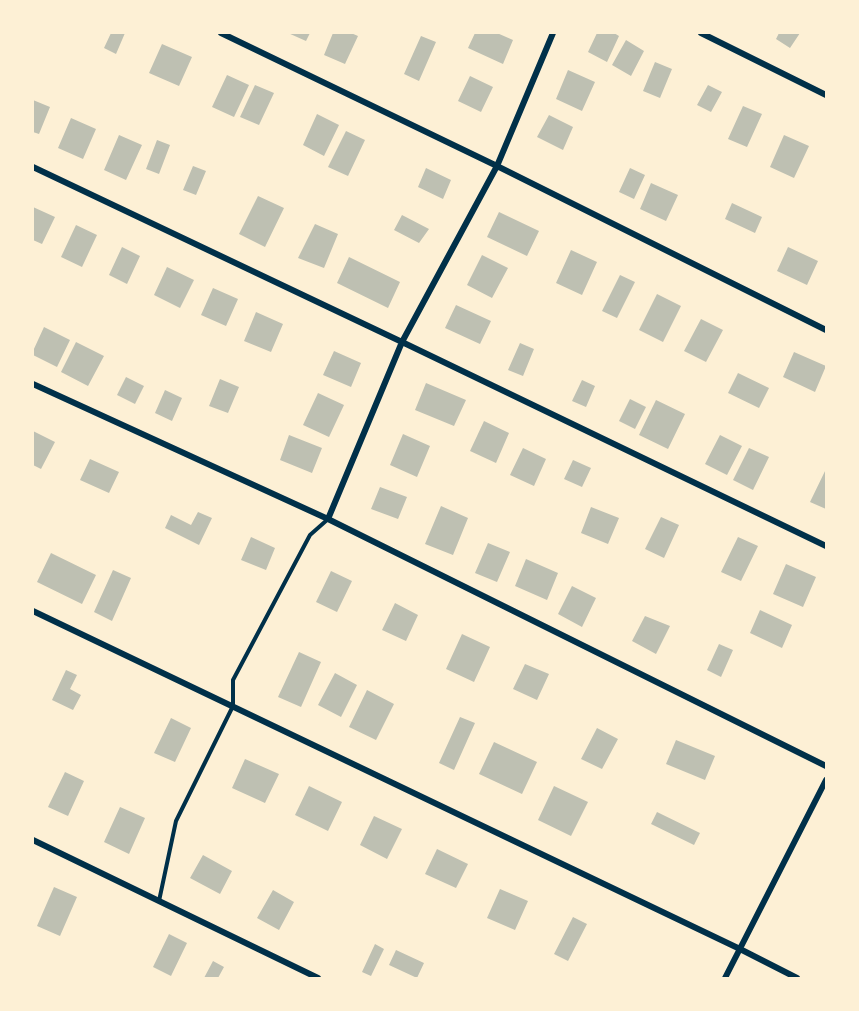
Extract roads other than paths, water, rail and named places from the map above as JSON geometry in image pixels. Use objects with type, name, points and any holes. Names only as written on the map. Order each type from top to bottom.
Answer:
[{"type":"street","points":[[221,33],[497,166],[826,330]]},
{"type":"street","points":[[328,519],[402,342],[497,166],[553,33]]},
{"type":"street","points":[[700,33],[826,96]]},
{"type":"street","points":[[33,167],[826,546]]},
{"type":"street","points":[[33,384],[328,519],[826,766]]},
{"type":"street","points":[[33,611],[740,948],[797,978]]},
{"type":"street","points":[[725,978],[826,780]]},
{"type":"street","points":[[33,840],[318,978]]},
{"type":"lane","points":[[159,901],[176,821],[233,706],[233,680],[310,535],[328,519]]}]
